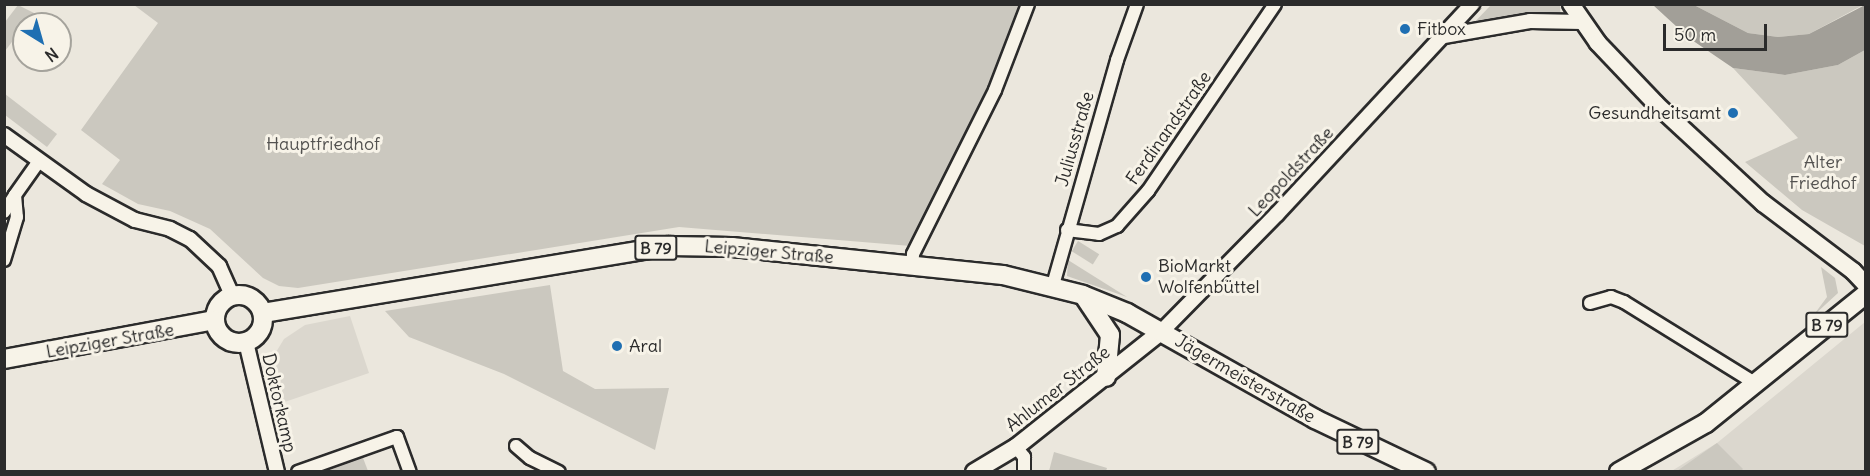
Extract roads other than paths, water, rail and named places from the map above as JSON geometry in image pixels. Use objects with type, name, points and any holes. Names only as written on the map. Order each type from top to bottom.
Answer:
[{"type":"main road","points":[[1571,4],[1582,22],[1625,74],[1763,203],[1853,271],[1866,285]]},
{"type":"main road","name":"Leipziger Straße","points":[[263,313],[669,246],[732,247],[1003,275],[1053,285],[1083,294],[1162,331]]},
{"type":"main road","points":[[1083,294],[1110,335],[1106,377]]},
{"type":"main road","name":"B 79","points":[[1619,471],[1679,442],[1756,384],[1866,294]]},
{"type":"main road","points":[[232,295],[249,296],[263,313],[260,331],[246,342],[225,339],[214,320],[219,305],[232,295]]},
{"type":"main road","name":"Leipziger Straße","points":[[4,359],[214,320]]},
{"type":"main road","name":"Ahlumer Straße","points":[[974,471],[1016,447],[1162,331]]},
{"type":"main road","name":"Jägermeisterstraße","points":[[1162,331],[1314,419],[1426,471]]},
{"type":"street","points":[[912,266],[913,254],[996,90],[1028,4]]},
{"type":"street","name":"Juliusstraße","points":[[1053,285],[1117,60],[1137,4]]},
{"type":"street","name":"Ferdinandstraße","points":[[1067,230],[1099,234],[1117,226],[1148,191],[1275,4]]},
{"type":"street","name":"Leopoldstraße","points":[[1162,331],[1472,4]]},
{"type":"street","points":[[1444,36],[1530,21],[1582,22]]},
{"type":"street","points":[[4,135],[86,194],[135,220],[170,229],[190,239],[219,266],[232,295]]},
{"type":"street","points":[[4,212],[39,161]]},
{"type":"street","points":[[4,260],[17,217],[15,195]]},
{"type":"street","points":[[1590,303],[1600,298],[1624,302],[1756,384]]},
{"type":"street","name":"Doktorkamp","points":[[246,342],[277,471]]},
{"type":"street","points":[[298,471],[397,437],[410,471]]},
{"type":"street","points":[[516,446],[530,458],[559,471]]},
{"type":"street","points":[[1016,447],[1024,457],[1024,471]]},
{"type":"place","name":"Fitbox","points":[[1405,29]]},
{"type":"place","name":"Gesundheitsamt","points":[[1733,113]]},
{"type":"place","name":"BioMarkt Wolfenbüttel","points":[[1146,277]]},
{"type":"place","name":"Aral","points":[[617,346]]},
{"type":"park label","name":"Hauptfriedhof","points":[[323,144]]},
{"type":"park label","name":"Alter Friedhof","points":[[1823,174]]}]
